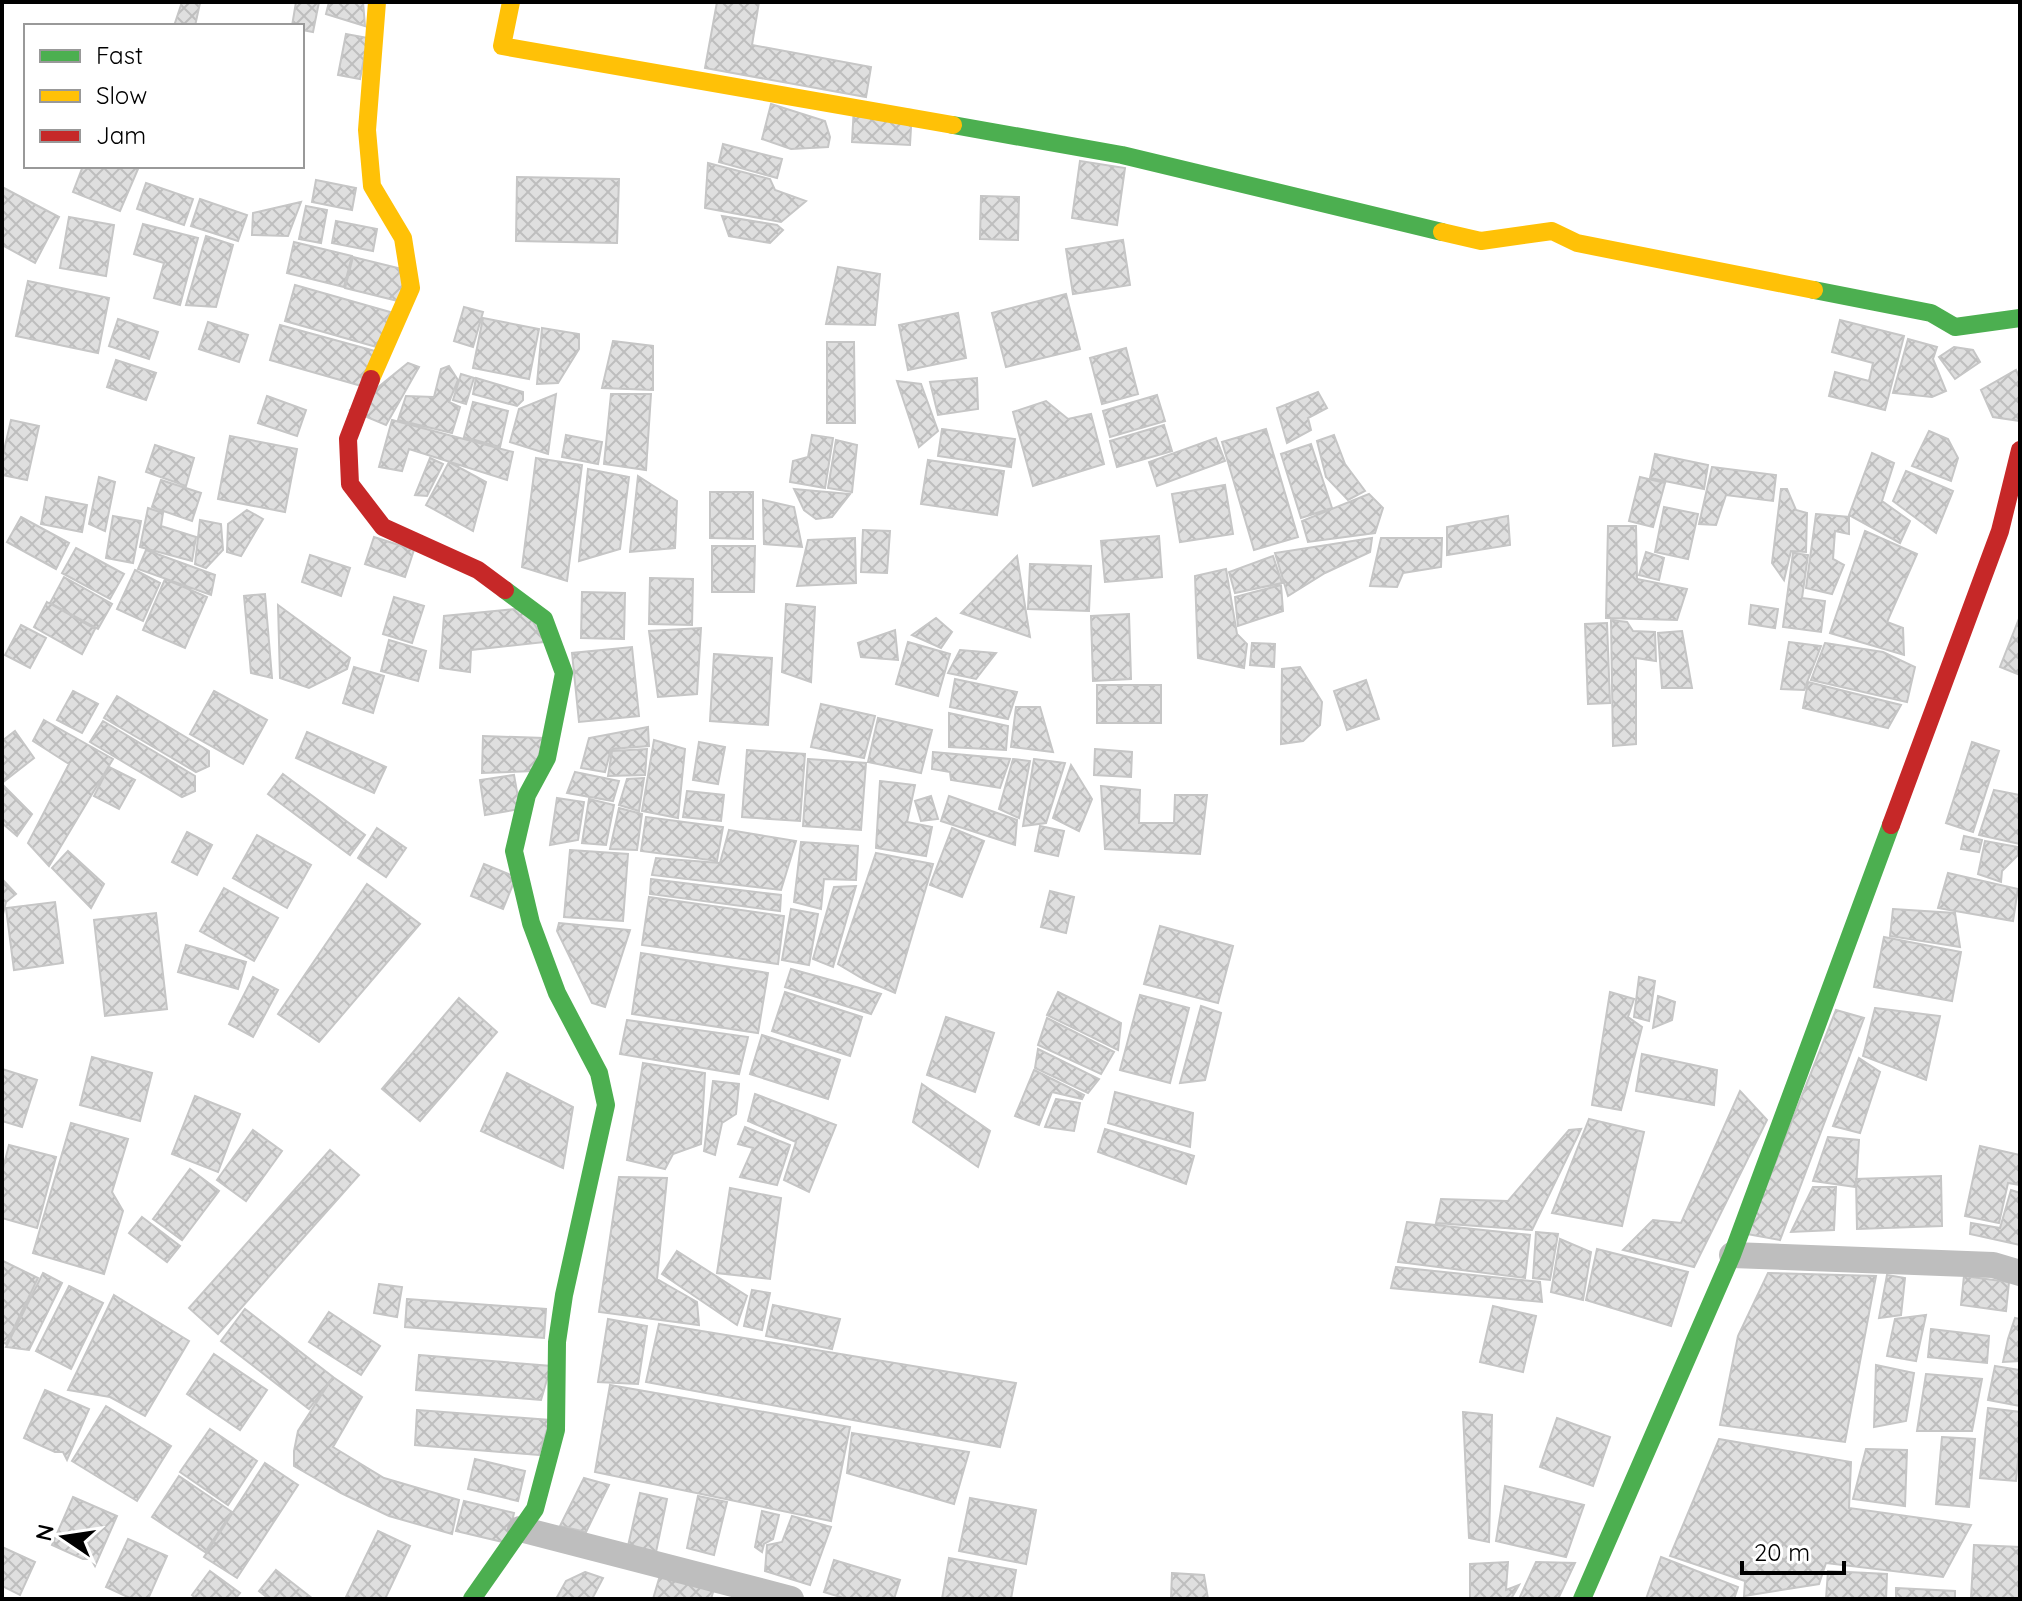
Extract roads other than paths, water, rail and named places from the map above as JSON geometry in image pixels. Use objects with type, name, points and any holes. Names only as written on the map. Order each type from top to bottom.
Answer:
[{"type":"street","points":[[377,2],[367,130],[372,186],[403,238],[411,288],[348,439],[350,484],[383,527],[478,570],[544,619],[564,673],[547,758],[527,795],[514,851],[531,923],[557,993],[599,1073],[606,1105],[564,1295],[557,1342],[556,1430],[535,1509],[472,1599]]},
{"type":"street","points":[[511,2],[502,46],[1122,155],[1481,241],[1552,231],[1577,243],[1931,313],[1955,327],[2020,318]]},
{"type":"street","points":[[1582,1599],[1732,1255],[2000,531],[2020,450]]},
{"type":"street","points":[[1732,1255],[1993,1265],[2020,1273]]},
{"type":"street","points":[[520,1529],[791,1599]]}]
